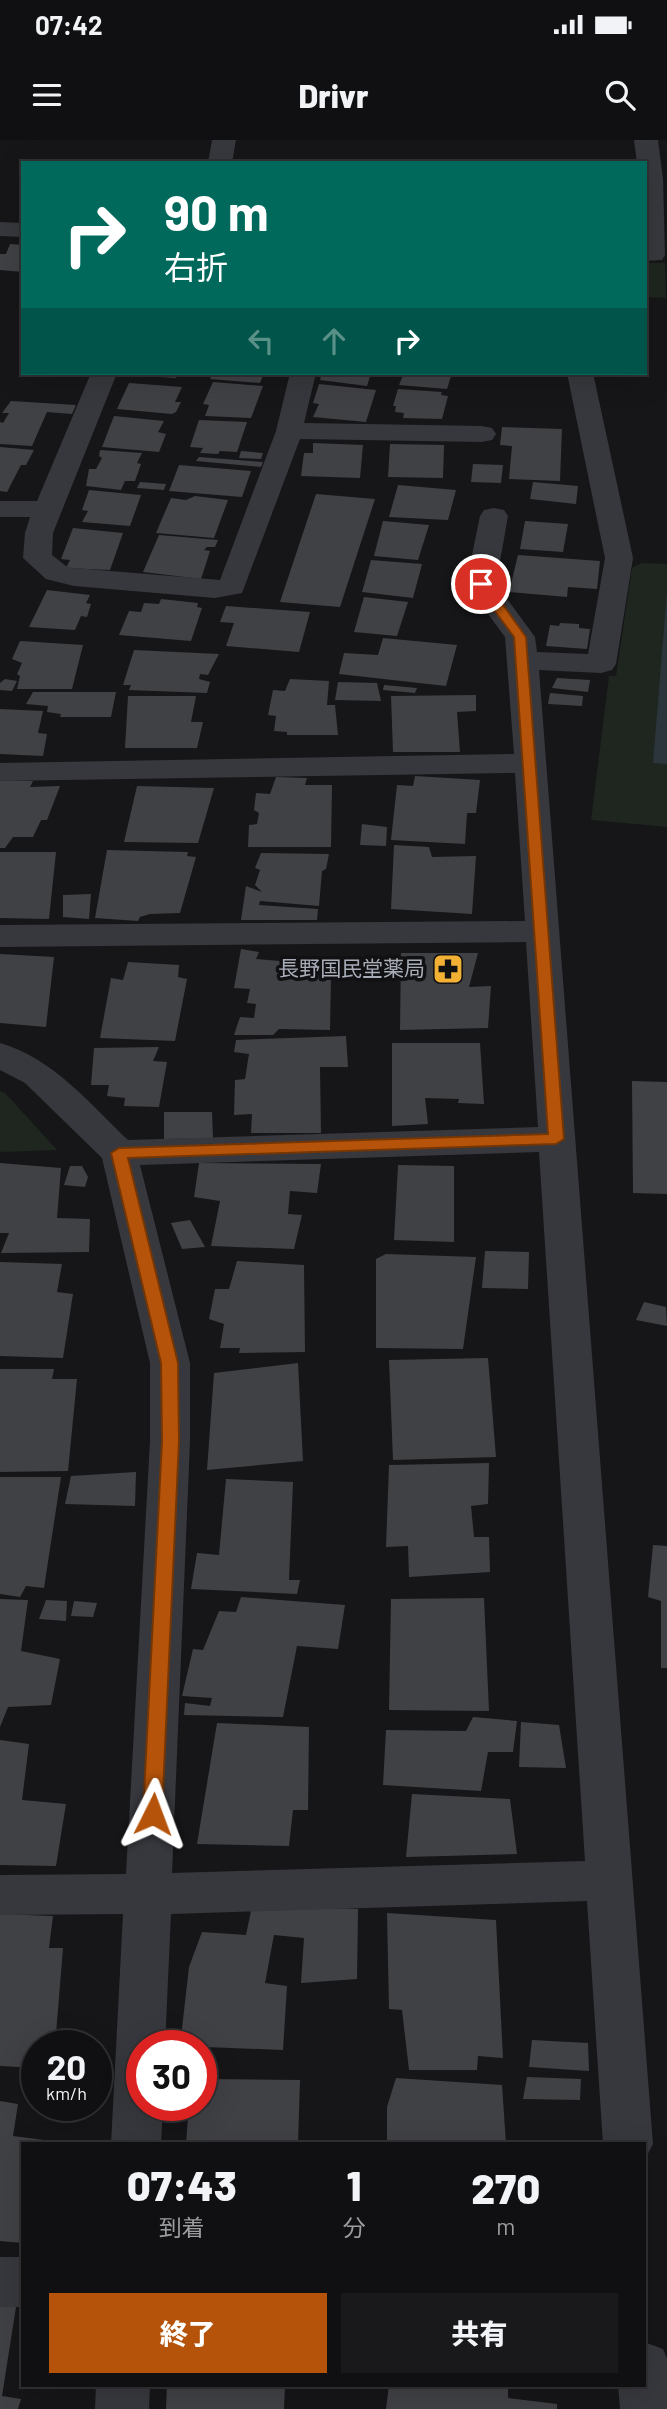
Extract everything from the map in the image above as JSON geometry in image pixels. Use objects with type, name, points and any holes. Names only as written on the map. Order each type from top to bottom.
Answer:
[{"type":"street","points":[[220,161],[223,140]]},
{"type":"street","points":[[646,140],[654,179],[655,255]]},
{"type":"street","points":[[0,229],[21,230]]},
{"type":"street","points":[[103,375],[47,509],[39,533],[37,558],[56,573],[215,589],[232,587],[289,431],[303,375]]},
{"type":"street","points":[[523,660],[601,664],[619,558],[580,375]]},
{"type":"street","points":[[289,431],[482,434]]},
{"type":"street","points":[[0,509],[47,509]]},
{"type":"street","points":[[495,516],[481,584],[520,637],[523,660],[540,931],[628,2142]]},
{"type":"street","points":[[0,772],[530,763]]},
{"type":"street","points":[[0,936],[540,931]]},
{"type":"street","points":[[0,1055],[38,1074],[119,1153],[170,1363],[170,1454],[136,2142]]},
{"type":"street","points":[[119,1153],[556,1139]]},
{"type":"street","points":[[0,1895],[149,1894],[609,1880]]},
{"type":"street","points":[[0,2282],[21,2282]]},
{"type":"street","points":[[122,2409],[124,2387]]},
{"type":"street","points":[[645,2387],[647,2409]]},
{"type":"shaded area","points":[[647,263],[665,263],[666,298],[647,297]]},
{"type":"shaded area","points":[[642,563],[667,564],[667,827],[591,820],[609,676],[616,676],[632,568]]},
{"type":"shaded area","points":[[667,592],[667,764],[653,763]]},
{"type":"shaded area","points":[[0,1091],[5,1093],[57,1150],[0,1152]]},
{"type":"building","points":[[10,244],[21,245],[21,272],[0,270],[0,254],[6,254]]},
{"type":"building","points":[[128,375],[177,375],[176,378]]},
{"type":"building","points":[[212,375],[263,375],[260,383],[210,379]]},
{"type":"building","points":[[321,375],[370,375],[367,386],[320,380]]},
{"type":"building","points":[[403,375],[451,375],[447,389],[399,385]]},
{"type":"building","points":[[213,382],[263,386],[251,418],[205,416],[209,405],[203,404]]},
{"type":"building","points":[[129,383],[182,387],[175,402],[181,402],[172,414],[117,409]]},
{"type":"building","points":[[319,384],[376,390],[366,422],[313,417],[319,404],[313,403]]},
{"type":"building","points":[[398,389],[442,392],[441,395],[448,396],[442,419],[403,418],[404,413],[395,412],[396,406],[393,406]]},
{"type":"building","points":[[11,401],[76,405],[72,414],[47,412],[32,446],[0,444],[0,422],[3,423],[9,413],[2,413]]},
{"type":"building","points":[[114,416],[164,421],[158,432],[166,434],[159,452],[102,447]]},
{"type":"building","points":[[199,420],[247,422],[237,452],[200,453],[203,448],[190,447]]},
{"type":"building","points":[[502,427],[562,429],[560,481],[509,479],[512,446],[500,445]]},
{"type":"building","points":[[313,443],[363,445],[360,478],[301,476],[304,453],[313,453]]},
{"type":"building","points":[[390,444],[444,445],[443,478],[388,477]]},
{"type":"building","points":[[0,447],[34,450],[26,465],[21,465],[7,492],[0,491]]},
{"type":"building","points":[[100,450],[142,453],[137,463],[141,464],[135,481],[125,481],[121,490],[86,486],[89,469],[96,469],[102,458],[99,456]]},
{"type":"building","points":[[241,451],[263,453],[261,459],[239,458]]},
{"type":"building","points":[[199,457],[263,462],[261,467],[196,461]]},
{"type":"building","points":[[473,464],[503,465],[501,483],[471,482]]},
{"type":"building","points":[[179,465],[251,471],[242,497],[169,491]]},
{"type":"building","points":[[140,482],[166,484],[164,490],[137,488]]},
{"type":"building","points":[[533,482],[578,486],[576,504],[530,499]]},
{"type":"building","points":[[398,485],[456,490],[448,520],[389,517]]},
{"type":"building","points":[[89,490],[141,495],[130,526],[82,522],[88,511],[82,510]]},
{"type":"building","points":[[316,494],[375,499],[340,607],[280,602]]},
{"type":"building","points":[[195,496],[228,500],[214,538],[156,533],[171,498],[186,500]]},
{"type":"building","points":[[383,521],[429,525],[418,560],[374,556]]},
{"type":"building","points":[[525,521],[568,524],[563,552],[520,549]]},
{"type":"building","points":[[73,528],[123,533],[110,570],[66,568],[70,560],[61,559]]},
{"type":"building","points":[[159,535],[218,540],[215,547],[207,547],[204,550],[210,551],[201,579],[143,572]]},
{"type":"building","points":[[518,555],[600,561],[597,589],[568,587],[567,597],[509,592]]},
{"type":"building","points":[[371,560],[422,564],[413,598],[362,592]]},
{"type":"building","points":[[47,590],[90,595],[86,603],[91,604],[87,617],[81,616],[75,630],[29,627]]},
{"type":"building","points":[[364,597],[408,602],[397,636],[354,632]]},
{"type":"building","points":[[161,599],[198,603],[197,607],[202,608],[191,641],[119,635],[129,611],[141,612],[144,603],[159,604]]},
{"type":"building","points":[[226,606],[310,612],[299,652],[226,646],[234,623],[220,622]]},
{"type":"building","points":[[560,623],[579,624],[579,628],[590,629],[587,649],[546,646],[550,625],[559,626]]},
{"type":"building","points":[[383,638],[457,645],[446,686],[339,674],[344,653],[378,655]]},
{"type":"building","points":[[20,641],[83,645],[72,689],[17,689],[20,676],[17,674],[22,663],[12,659]]},
{"type":"building","points":[[134,650],[219,654],[208,675],[200,674],[199,679],[210,682],[207,693],[129,690],[131,685],[123,685]]},
{"type":"building","points":[[557,678],[590,680],[588,692],[552,688]]},
{"type":"building","points":[[5,679],[17,681],[12,691],[0,690],[0,683]]},
{"type":"building","points":[[290,679],[329,681],[327,705],[335,705],[338,735],[287,735],[287,732],[274,731],[276,716],[268,715],[273,690],[285,691]]},
{"type":"building","points":[[338,682],[377,683],[381,701],[335,700]]},
{"type":"building","points":[[384,685],[417,688],[415,693],[383,690]]},
{"type":"building","points":[[33,692],[116,692],[111,717],[60,717],[61,714],[47,712],[48,706],[26,704]]},
{"type":"building","points":[[550,693],[583,696],[582,706],[548,704]]},
{"type":"building","points":[[476,695],[476,711],[457,712],[460,752],[393,752],[391,696]]},
{"type":"building","points":[[128,696],[196,696],[191,722],[203,722],[197,748],[125,748]]},
{"type":"building","points":[[0,709],[43,711],[38,733],[47,734],[43,756],[0,754]]},
{"type":"building","points":[[415,776],[480,780],[476,813],[467,813],[465,844],[391,840],[397,785],[413,786]]},
{"type":"building","points":[[276,777],[307,778],[305,785],[332,785],[331,847],[248,847],[249,825],[257,824],[259,813],[254,810],[256,793],[270,794]]},
{"type":"building","points":[[0,781],[33,781],[30,787],[60,786],[47,820],[41,820],[33,837],[13,837],[5,848],[0,848]]},
{"type":"building","points":[[137,786],[214,788],[198,843],[124,842]]},
{"type":"building","points":[[362,824],[387,827],[386,846],[360,845]]},
{"type":"building","points":[[394,845],[429,847],[432,857],[476,856],[472,914],[391,909]]},
{"type":"building","points":[[107,850],[188,852],[187,856],[196,857],[180,913],[150,914],[140,917],[138,921],[95,918]]},
{"type":"building","points":[[0,852],[56,852],[49,919],[0,918]]},
{"type":"building","points":[[261,853],[329,854],[326,869],[322,871],[319,906],[260,901],[259,905],[318,909],[317,920],[241,920],[246,886],[262,892],[255,885],[260,870],[255,868]]},
{"type":"building","points":[[91,894],[89,919],[63,917],[63,895]]},
{"type":"building","points":[[241,949],[259,952],[256,959],[304,963],[308,956],[345,959],[346,978],[331,978],[330,1030],[279,1029],[273,1035],[234,1035],[240,1017],[254,1018],[256,1004],[247,1003],[250,989],[234,988]]},
{"type":"building","points":[[401,953],[478,953],[469,987],[491,986],[488,1028],[400,1030]]},
{"type":"building","points":[[0,954],[54,957],[46,1027],[0,1023]]},
{"type":"building","points":[[128,962],[179,965],[178,977],[187,979],[175,1041],[100,1038],[111,978],[123,980]]},
{"type":"building","points":[[346,1036],[348,1067],[320,1067],[321,1133],[251,1133],[252,1114],[234,1115],[235,1080],[245,1079],[249,1054],[234,1052],[236,1040]]},
{"type":"building","points":[[392,1043],[480,1043],[484,1104],[458,1103],[459,1099],[425,1098],[428,1124],[392,1126]]},
{"type":"building","points":[[159,1047],[153,1061],[167,1062],[159,1107],[124,1106],[125,1098],[107,1096],[109,1085],[91,1085],[94,1048]]},
{"type":"building","points":[[632,1081],[667,1082],[667,1194],[633,1193]]},
{"type":"building","points":[[164,1112],[212,1112],[213,1138],[164,1139]]},
{"type":"building","points":[[0,1163],[61,1168],[57,1218],[90,1219],[89,1252],[1,1253],[9,1233],[0,1233]]},
{"type":"building","points":[[199,1163],[321,1164],[317,1193],[290,1191],[288,1214],[302,1215],[294,1249],[211,1246],[220,1201],[194,1197]]},
{"type":"building","points":[[398,1165],[454,1166],[454,1242],[394,1240]]},
{"type":"building","points":[[70,1166],[82,1166],[88,1177],[85,1187],[64,1185]]},
{"type":"building","points":[[190,1220],[205,1247],[182,1249],[171,1223]]},
{"type":"building","points":[[485,1251],[529,1252],[528,1289],[482,1288]]},
{"type":"building","points":[[386,1254],[476,1257],[463,1349],[376,1348],[376,1259]]},
{"type":"building","points":[[237,1261],[304,1265],[305,1352],[239,1353],[240,1348],[220,1348],[224,1324],[209,1319],[215,1289],[229,1289]]},
{"type":"building","points":[[0,1262],[62,1264],[57,1292],[73,1294],[63,1358],[0,1356]]},
{"type":"building","points":[[644,1302],[666,1307],[667,1326],[636,1320]]},
{"type":"building","points":[[488,1358],[496,1457],[393,1460],[389,1360]]},
{"type":"building","points":[[298,1363],[303,1461],[207,1470],[214,1373]]},
{"type":"building","points":[[0,1369],[54,1369],[52,1379],[77,1379],[68,1471],[0,1472]]},
{"type":"building","points":[[489,1463],[488,1504],[471,1506],[474,1537],[489,1537],[490,1572],[409,1577],[408,1546],[386,1547],[389,1465]]},
{"type":"building","points":[[136,1472],[135,1506],[65,1504],[71,1476]]},
{"type":"building","points":[[0,1477],[61,1477],[44,1588],[26,1586],[20,1597],[0,1594]]},
{"type":"building","points":[[226,1479],[293,1482],[289,1580],[300,1580],[297,1594],[191,1589],[197,1553],[219,1555]]},
{"type":"building","points":[[653,1545],[667,1546],[667,1668],[661,1668],[661,1601],[648,1597]]},
{"type":"building","points":[[241,1597],[345,1605],[338,1649],[297,1646],[283,1717],[184,1715],[185,1703],[210,1706],[212,1698],[182,1696],[193,1649],[203,1650],[219,1611],[236,1612]]},
{"type":"building","points":[[484,1598],[489,1711],[389,1710],[391,1599]]},
{"type":"building","points":[[0,1599],[28,1600],[21,1651],[60,1659],[51,1705],[8,1707],[0,1727]]},
{"type":"building","points":[[46,1600],[67,1601],[66,1621],[39,1619]]},
{"type":"building","points":[[74,1601],[97,1603],[93,1617],[71,1616]]},
{"type":"building","points":[[473,1717],[517,1721],[513,1752],[488,1752],[481,1791],[383,1785],[386,1730],[466,1731]]},
{"type":"building","points":[[521,1722],[559,1725],[566,1768],[519,1767]]},
{"type":"building","points":[[217,1723],[309,1727],[308,1810],[293,1810],[289,1846],[197,1844]]},
{"type":"building","points":[[0,1740],[29,1744],[22,1800],[66,1804],[56,1866],[0,1865]]},
{"type":"building","points":[[412,1794],[510,1799],[517,1854],[406,1857]]},
{"type":"building","points":[[252,1906],[358,1909],[357,1979],[301,1983],[304,1938],[274,1935],[265,1983],[287,1986],[283,2050],[217,2047],[217,2030],[182,2030],[189,1967],[202,1932],[246,1935]]},
{"type":"building","points":[[387,1913],[496,1920],[503,2058],[478,2056],[477,2070],[409,2070],[402,2010],[389,2009]]},
{"type":"building","points":[[0,1914],[53,1916],[49,1948],[63,1948],[56,2030],[21,2030],[21,2067],[0,2066]]},
{"type":"building","points":[[532,2040],[588,2043],[589,2071],[529,2067]]},
{"type":"building","points":[[527,2077],[581,2079],[580,2100],[523,2099]]},
{"type":"building","points":[[396,2078],[502,2085],[506,2142],[387,2142],[387,2107]]},
{"type":"building","points":[[217,2079],[300,2080],[298,2142],[186,2142],[188,2121],[217,2121]]},
{"type":"building","points":[[0,2101],[18,2104],[13,2136],[52,2141],[21,2142],[21,2243],[0,2241]]},
{"type":"building","points":[[0,2307],[16,2307],[2,2396],[21,2399],[18,2409],[0,2409]]},
{"type":"building","points":[[167,2387],[285,2387],[284,2409],[166,2409]]},
{"type":"building","points":[[389,2387],[508,2387],[508,2398],[557,2404],[557,2409],[386,2409]]},
{"type":"place","name":"長野国民堂薬局","points":[[448,969]]},
{"type":"route","points":[[153,1814],[170,1441],[170,1363],[119,1153],[556,1139],[520,637],[481,584]]}]
